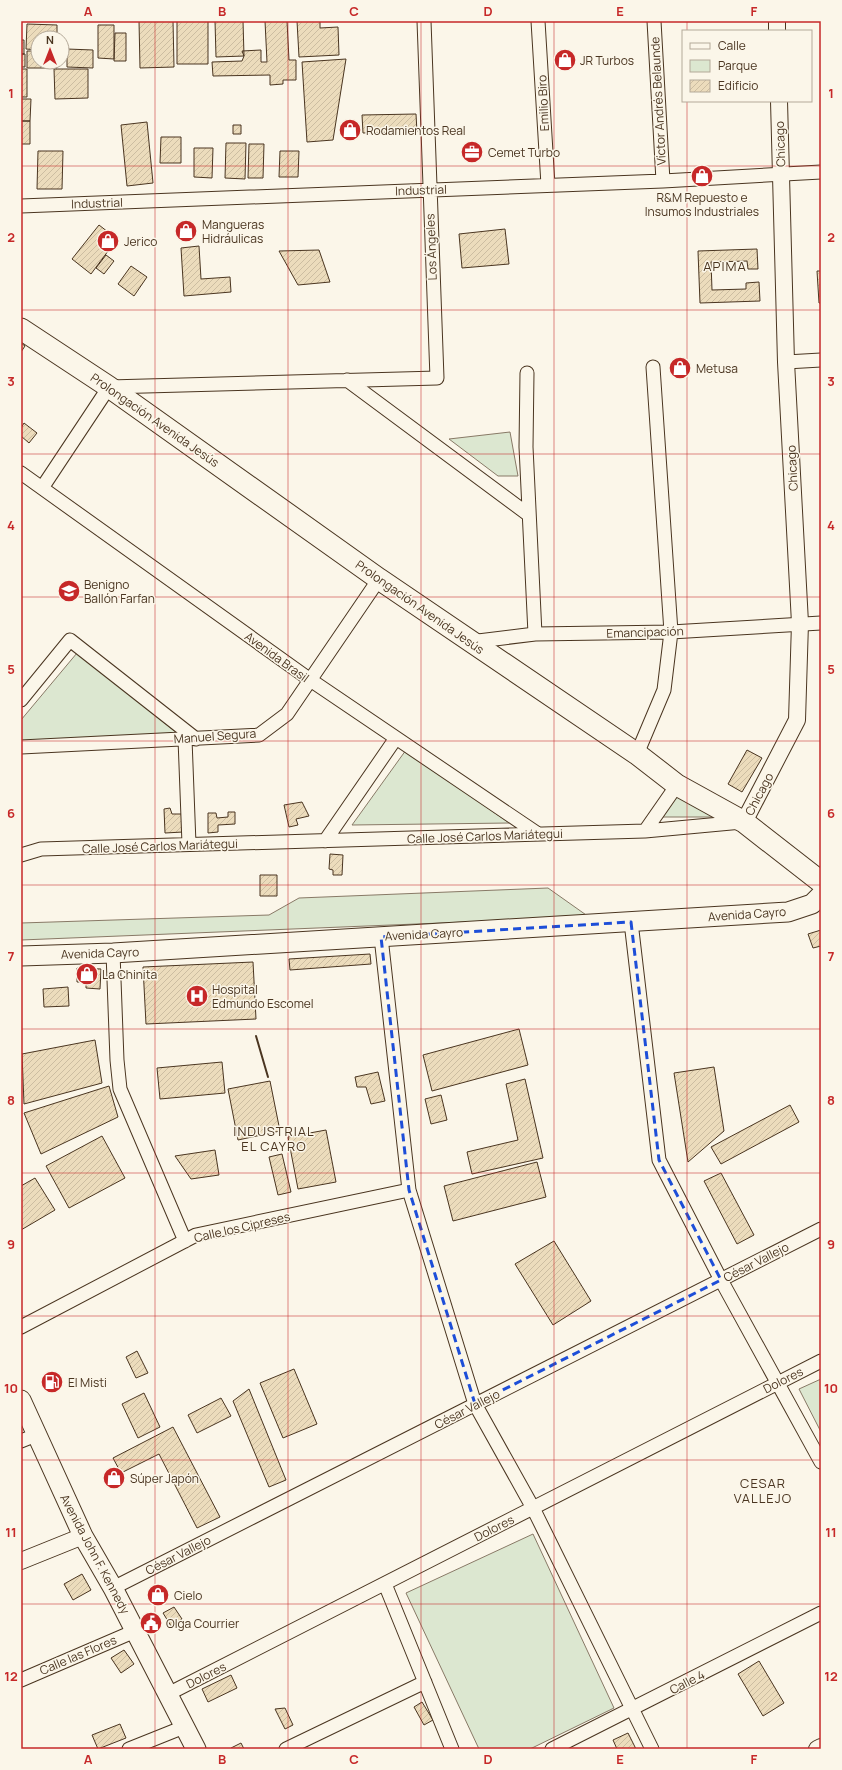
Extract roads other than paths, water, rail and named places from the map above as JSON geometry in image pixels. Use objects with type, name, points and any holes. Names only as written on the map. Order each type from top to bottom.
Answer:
[{"type":"main road","name":"Prolongación Avenida Jesús","points":[[21,329],[109,387],[379,579],[637,754],[678,784],[744,822],[821,882]]},
{"type":"main road","name":"Avenida Cayro","points":[[21,956],[112,953],[788,912],[812,904],[821,895]]},
{"type":"main road","name":"Avenida John F. Kennedy","points":[[21,1400],[29,1438],[113,1588],[196,1749]]},
{"type":"street","name":"Los Ángeles","points":[[347,380],[437,378],[424,21]]},
{"type":"street","name":"Emilio Biro","points":[[538,21],[548,185]]},
{"type":"street","name":"Víctor Andrés Belaunde","points":[[654,21],[663,181]]},
{"type":"street","name":"Chicago","points":[[744,822],[798,720],[800,623],[786,362],[779,102]]},
{"type":"street","name":"Industrial","points":[[21,206],[781,176],[821,172]]},
{"type":"street","points":[[786,362],[821,360]]},
{"type":"street","points":[[637,754],[664,690],[671,632],[653,367]]},
{"type":"street","points":[[527,373],[526,447],[535,634]]},
{"type":"street","points":[[42,488],[109,387],[347,380],[529,515]]},
{"type":"street","name":"Avenida Brasil","points":[[21,473],[309,679],[538,834]]},
{"type":"street","name":"Manuel Segura","points":[[21,747],[258,735],[287,714],[309,679],[379,579]]},
{"type":"street","name":"Emancipación","points":[[470,642],[535,634],[671,632],[800,623],[821,623]]},
{"type":"street","points":[[21,700],[70,640],[190,739],[189,844]]},
{"type":"street","points":[[325,841],[396,738]]},
{"type":"street","points":[[645,830],[678,784]]},
{"type":"street","name":"Calle José Carlos Mariátegui","points":[[21,855],[41,849],[645,830],[744,822]]},
{"type":"street","points":[[631,922],[659,1160],[721,1280],[821,1462]]},
{"type":"street","points":[[381,937],[409,1190],[476,1404],[533,1508],[652,1749]]},
{"type":"street","points":[[112,953],[116,1060],[120,1089],[185,1241]]},
{"type":"street","name":"Calle los Cipreses","points":[[21,1327],[196,1235],[409,1190]]},
{"type":"street","name":"César Vallejo","points":[[113,1588],[821,1229]]},
{"type":"street","name":"Dolores","points":[[168,1694],[821,1361]]},
{"type":"street","points":[[21,1561],[84,1536]]},
{"type":"street","points":[[385,1584],[452,1749]]},
{"type":"street","name":"Calle 4","points":[[552,1749],[821,1614]]},
{"type":"street","name":"Calle las Flores","points":[[21,1680],[135,1631]]},
{"type":"street","points":[[286,1749],[425,1682]]},
{"type":"street","points":[[129,1749],[184,1727]]},
{"type":"street","points":[[817,1749],[821,1747]]},
{"type":"place","name":"JR Turbos","points":[[565,60]]},
{"type":"place","name":"Rodamientos Real","points":[[350,130]]},
{"type":"place","name":"Cemet Turbo","points":[[472,152]]},
{"type":"place","name":"R&M Repuesto e Insumos Industriales","points":[[702,176]]},
{"type":"place","name":"Mangueras Hidráulicas","points":[[186,231]]},
{"type":"place","name":"Jerico","points":[[108,241]]},
{"type":"place","name":"Metusa","points":[[680,368]]},
{"type":"place","name":"Benigno Ballón Farfan","points":[[69,591]]},
{"type":"place","name":"La Chinita","points":[[87,974]]},
{"type":"place","name":"Hospital Edmundo Escomel","points":[[197,996]]},
{"type":"place","name":"El Misti","points":[[52,1382]]},
{"type":"place","name":"Súper Japón","points":[[114,1478]]},
{"type":"place","name":"Cielo","points":[[158,1595]]},
{"type":"place","name":"Olga Courrier","points":[[151,1623]]},
{"type":"district","name":"APIMA","points":[[725,266]]},
{"type":"district","name":"INDUSTRIAL EL CAYRO","points":[[274,1138]]},
{"type":"district","name":"CESAR VALLEJO","points":[[763,1490]]}]
